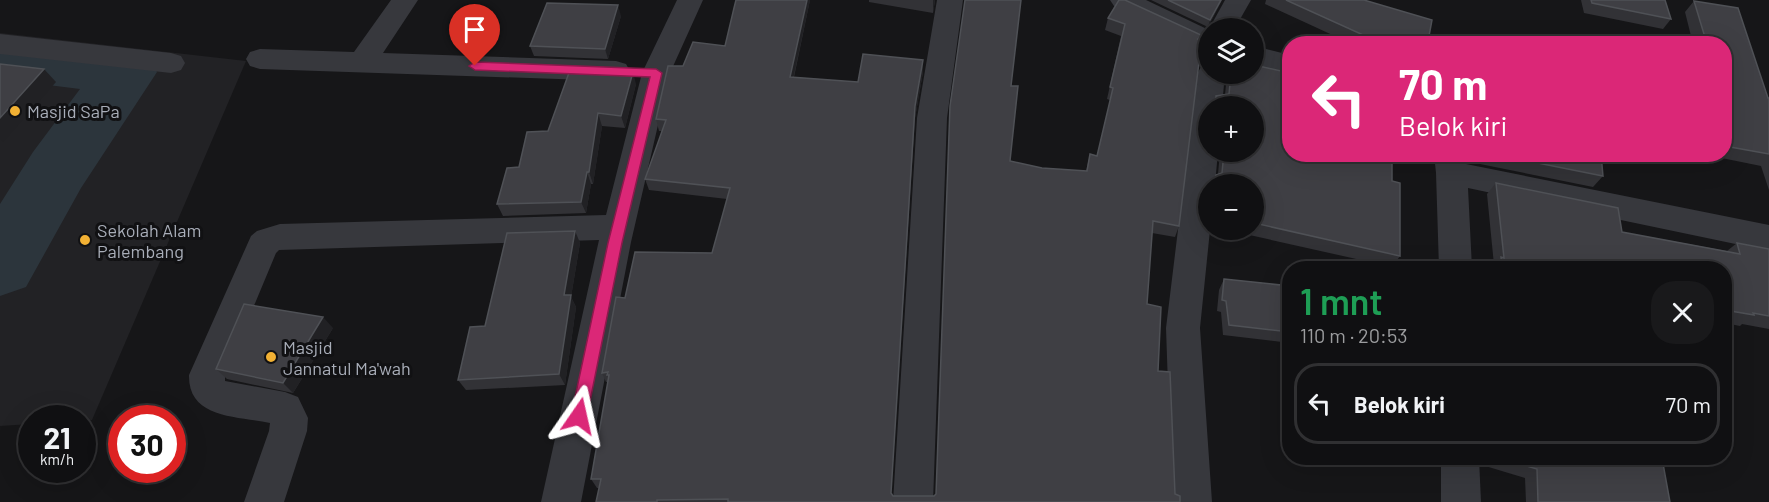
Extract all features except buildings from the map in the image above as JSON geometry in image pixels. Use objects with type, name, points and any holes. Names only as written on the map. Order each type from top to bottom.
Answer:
[{"type":"street","points":[[362,62],[405,0]]},
{"type":"street","points":[[561,502],[619,227],[656,73],[690,0]]},
{"type":"street","points":[[913,502],[932,118],[950,0]]},
{"type":"street","points":[[1124,0],[1198,36]]},
{"type":"street","points":[[1228,18],[1238,0]]},
{"type":"street","points":[[0,44],[171,63]]},
{"type":"street","points":[[1264,58],[1282,63]]},
{"type":"street","points":[[260,59],[656,73]]},
{"type":"street","points":[[1192,502],[1184,328],[1210,84]]},
{"type":"street","points":[[1455,261],[1450,164],[1769,238]]},
{"type":"street","points":[[264,502],[288,432],[289,418],[285,409],[216,396],[207,388],[207,375],[263,245],[269,240],[291,237],[619,227]]},
{"type":"street","points":[[1460,465],[1461,502]]},
{"type":"shaded area","name":"Sekolah Alam Palembang","points":[[0,33],[246,61],[96,411],[96,405],[18,405],[18,425],[0,426]]},
{"type":"shaded area","points":[[0,231],[20,232],[0,266]]},
{"type":"waterway","points":[[0,58],[126,72],[57,170],[0,266]]},
{"type":"place","name":"Masjid SaPa","points":[[15,111]]},
{"type":"place","name":"Sekolah Alam Palembang","points":[[85,240]]},
{"type":"place","name":"Masjid Jannatul Ma'wah","points":[[271,357]]},
{"type":"route","points":[[475,66],[656,73],[615,243],[579,416]]}]
